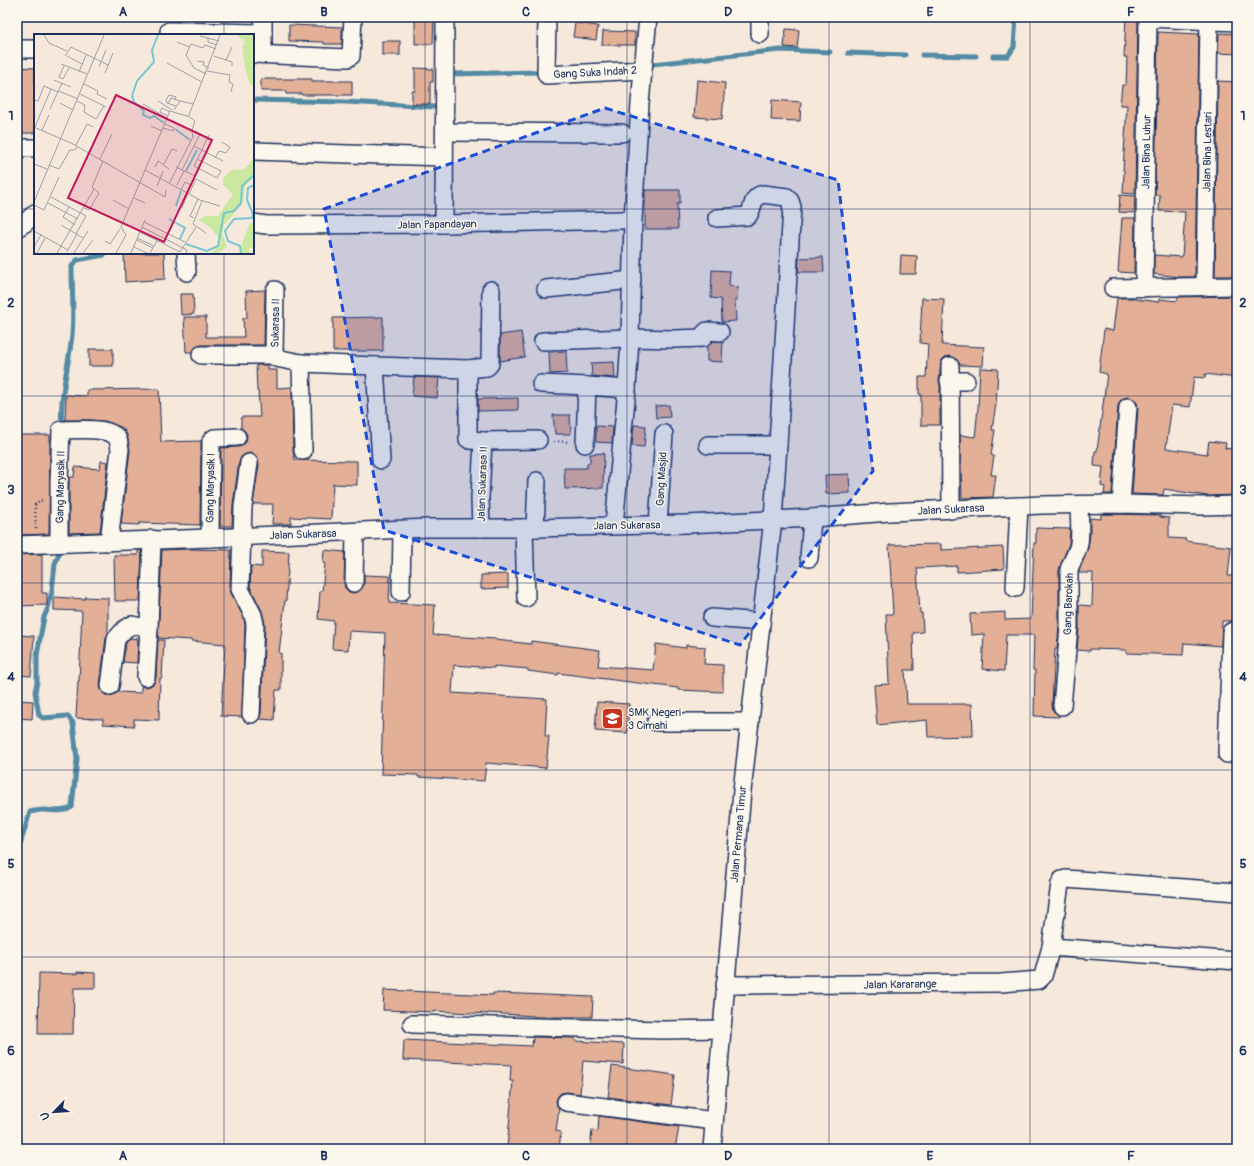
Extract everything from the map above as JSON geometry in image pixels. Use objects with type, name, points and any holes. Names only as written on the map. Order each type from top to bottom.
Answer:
[{"type":"street","points":[[168,29],[263,25],[258,54],[348,58],[351,56],[353,17]]},
{"type":"street","points":[[444,224],[445,17]]},
{"type":"street","name":"Gang Suka Indah 2","points":[[547,17],[547,75],[642,70]]},
{"type":"street","points":[[614,525],[630,338],[633,220],[642,70],[648,17]]},
{"type":"street","points":[[760,17],[760,34]]},
{"type":"street","points":[[1148,17],[1209,19],[1237,22]]},
{"type":"street","name":"Jalan Bina Luhur","points":[[1144,288],[1148,17]]},
{"type":"street","name":"Jalan Bina Lestari","points":[[1205,287],[1209,19]]},
{"type":"street","points":[[17,49],[34,49]]},
{"type":"street","points":[[445,132],[622,133]]},
{"type":"street","points":[[17,148],[34,148]]},
{"type":"street","points":[[254,151],[444,157]]},
{"type":"street","name":"Jalan Permana Timur","points":[[712,1149],[742,791],[772,519],[778,445],[792,207],[787,197],[763,194],[756,196],[748,216],[717,218]]},
{"type":"street","points":[[17,228],[25,223],[34,214]]},
{"type":"street","name":"Jalan Papandayan","points":[[254,223],[266,225],[444,224],[622,220]]},
{"type":"street","points":[[186,254],[188,272]]},
{"type":"street","points":[[546,289],[632,280]]},
{"type":"street","points":[[1113,288],[1237,286]]},
{"type":"street","name":"Sukarasa II","points":[[274,355],[275,290]]},
{"type":"street","points":[[201,355],[274,355],[276,358],[301,363],[468,368],[487,367],[490,364],[491,290]]},
{"type":"street","points":[[543,341],[630,338],[703,338],[707,331],[720,332]]},
{"type":"street","points":[[301,363],[303,451]]},
{"type":"street","points":[[375,366],[381,460]]},
{"type":"street","points":[[468,368],[468,437],[470,440],[538,440]]},
{"type":"street","points":[[951,510],[955,376]]},
{"type":"street","points":[[541,384],[626,389]]},
{"type":"street","points":[[585,444],[588,386]]},
{"type":"street","points":[[1121,504],[1128,407]]},
{"type":"street","name":"Gang Maryasik II","points":[[59,543],[61,430],[99,430],[114,434],[119,442],[120,449],[109,542]]},
{"type":"street","name":"Gang Masjid","points":[[658,525],[664,434]]},
{"type":"street","name":"Gang Maryasik I","points":[[210,538],[211,441],[214,438],[237,437]]},
{"type":"street","name":"Jalan Sukarasa II","points":[[481,528],[480,498],[483,441]]},
{"type":"street","points":[[708,444],[778,445]]},
{"type":"street","points":[[249,463],[243,507],[240,589],[254,615],[255,624],[251,714]]},
{"type":"street","points":[[526,598],[530,528],[537,481]]},
{"type":"street","name":"Jalan Sukarasa","points":[[17,545],[428,528],[530,528],[658,525],[1018,506],[1121,504],[1203,506],[1237,505]]},
{"type":"street","name":"Gang Barokah","points":[[1062,706],[1069,627],[1069,570],[1070,564],[1079,544],[1079,505]]},
{"type":"street","points":[[1015,588],[1018,506]]},
{"type":"street","points":[[809,558],[812,518]]},
{"type":"street","points":[[401,592],[402,530]]},
{"type":"street","points":[[354,583],[355,532]]},
{"type":"street","points":[[146,677],[152,539]]},
{"type":"street","points":[[712,618],[760,622]]},
{"type":"street","points":[[110,686],[116,638],[124,629],[132,626],[149,628]]},
{"type":"street","points":[[1228,754],[1231,632],[1237,629]]},
{"type":"street","points":[[656,722],[750,722]]},
{"type":"street","name":"Jalan Kararange","points":[[725,984],[977,983],[1039,980],[1043,976],[1051,947],[1060,884],[1062,880],[1066,879],[1237,892]]},
{"type":"street","points":[[1051,947],[1237,961]]},
{"type":"street","points":[[412,1024],[664,1030],[722,1029]]},
{"type":"street","points":[[566,1102],[714,1121]]},
{"type":"path","points":[[36,544],[36,504],[40,500],[60,502]]},
{"type":"highlighted area","points":[[605,108],[838,180],[873,471],[740,645],[384,530],[324,209]]},
{"type":"building","points":[[415,17],[434,17],[433,44],[415,44]]},
{"type":"building","points":[[1126,17],[1138,17],[1135,194],[1123,193],[1127,105],[1120,105],[1122,85],[1126,85],[1127,57],[1124,57]]},
{"type":"building","points":[[575,23],[598,26],[596,40],[573,37]]},
{"type":"building","points":[[289,25],[342,27],[342,44],[289,41]]},
{"type":"building","points":[[786,29],[799,30],[797,48],[784,47]]},
{"type":"building","points":[[603,31],[635,32],[635,45],[602,45]]},
{"type":"building","points":[[1158,32],[1199,34],[1195,277],[1154,274],[1154,255],[1182,257],[1185,212],[1159,211],[1160,195],[1155,195]]},
{"type":"building","points":[[1219,33],[1237,34],[1237,54],[1218,53]]},
{"type":"building","points":[[382,41],[400,41],[400,55],[382,55]]},
{"type":"building","points":[[17,67],[34,68],[34,133],[17,133]]},
{"type":"building","points":[[415,68],[433,69],[433,82],[430,82],[430,104],[412,104],[412,91],[415,91]]},
{"type":"building","points":[[261,79],[352,81],[352,95],[302,95],[286,94],[286,91],[261,91]]},
{"type":"building","points":[[697,80],[725,83],[722,119],[694,117]]},
{"type":"building","points":[[1218,81],[1237,82],[1237,145],[1235,145],[1234,190],[1237,191],[1237,276],[1215,276]]},
{"type":"building","points":[[772,100],[801,102],[800,121],[771,120]]},
{"type":"building","points":[[645,190],[680,190],[680,204],[677,204],[678,229],[645,229]]},
{"type":"building","points":[[1120,195],[1135,196],[1134,213],[1119,212]]},
{"type":"building","points":[[1122,218],[1135,218],[1134,273],[1118,272]]},
{"type":"building","points":[[124,254],[164,254],[165,279],[125,282]]},
{"type":"building","points":[[901,255],[917,256],[916,274],[900,274]]},
{"type":"building","points":[[823,257],[824,272],[798,272],[799,258]]},
{"type":"building","points":[[712,270],[730,271],[729,286],[738,287],[737,300],[735,300],[736,321],[722,322],[721,299],[711,298]]},
{"type":"building","points":[[265,290],[264,345],[201,345],[196,347],[192,352],[186,352],[184,317],[206,317],[206,337],[244,337],[243,318],[247,318],[246,291]]},
{"type":"building","points":[[180,294],[193,294],[194,314],[181,315]]},
{"type":"building","points":[[1237,296],[1237,378],[1205,374],[1205,378],[1194,377],[1190,407],[1172,405],[1166,448],[1207,454],[1209,441],[1226,443],[1225,448],[1237,450],[1237,495],[1207,496],[1164,489],[1163,495],[1132,494],[1138,408],[1134,399],[1128,397],[1120,401],[1118,406],[1112,494],[1104,494],[1105,487],[1101,486],[1103,467],[1094,466],[1107,374],[1099,372],[1104,329],[1113,331],[1117,298],[1135,298],[1159,302],[1159,299],[1177,301],[1178,297]]},
{"type":"building","points":[[922,298],[944,299],[942,345],[984,347],[983,366],[960,365],[955,358],[950,356],[945,357],[941,361],[939,381],[940,425],[921,425],[921,394],[919,394],[919,377],[926,377],[928,344],[920,343]]},
{"type":"building","points":[[383,317],[383,351],[333,351],[333,318]]},
{"type":"building","points":[[521,332],[525,357],[500,361],[500,335]]},
{"type":"building","points":[[712,341],[723,341],[722,362],[707,361],[707,347]]},
{"type":"building","points":[[89,349],[113,349],[113,366],[89,366]]},
{"type":"building","points":[[566,351],[567,373],[550,374],[549,352]]},
{"type":"building","points":[[614,362],[615,378],[592,376],[591,363]]},
{"type":"building","points":[[256,365],[268,365],[268,370],[277,370],[277,388],[292,387],[293,451],[295,460],[357,461],[357,485],[333,484],[331,519],[291,517],[291,524],[272,524],[273,504],[253,504],[259,464],[255,455],[250,453],[241,457],[239,462],[233,504],[232,526],[220,526],[221,448],[238,447],[242,446],[246,442],[247,436],[245,431],[241,428],[241,417],[260,417]]},
{"type":"building","points":[[980,368],[998,369],[996,404],[992,430],[995,430],[991,455],[994,456],[991,475],[996,475],[993,497],[962,498],[960,435],[975,437]]},
{"type":"building","points":[[414,377],[439,378],[437,398],[412,396]]},
{"type":"building","points":[[159,389],[161,442],[201,441],[200,525],[139,523],[139,525],[121,524],[130,450],[127,435],[123,428],[105,421],[65,420],[66,395],[87,396],[87,390]]},
{"type":"building","points":[[518,398],[518,410],[478,411],[478,399]]},
{"type":"building","points":[[669,405],[670,417],[656,418],[655,406]]},
{"type":"building","points":[[553,415],[570,415],[571,434],[555,434]]},
{"type":"building","points":[[634,425],[646,426],[644,447],[632,446]]},
{"type":"building","points":[[596,426],[613,427],[612,443],[596,442]]},
{"type":"building","points":[[19,435],[50,435],[49,534],[17,535]]},
{"type":"building","points":[[604,453],[603,488],[565,489],[564,468],[587,468],[587,463],[590,463],[590,454]]},
{"type":"building","points":[[101,461],[108,462],[100,532],[69,533],[69,477],[74,477],[75,467],[100,469]]},
{"type":"building","points":[[849,474],[850,493],[826,494],[825,475]]},
{"type":"building","points":[[1101,514],[1160,515],[1160,517],[1169,518],[1169,538],[1186,539],[1185,541],[1231,547],[1228,576],[1237,576],[1237,619],[1222,621],[1221,646],[1184,643],[1183,655],[1126,653],[1126,650],[1077,650],[1079,605],[1092,606],[1093,573],[1079,573],[1079,571],[1088,548],[1090,518],[1101,519]]},
{"type":"building","points":[[1036,528],[1070,529],[1069,544],[1059,570],[1059,627],[1057,649],[1055,649],[1052,705],[1053,711],[1059,715],[1059,717],[1034,716],[1034,635],[1006,635],[1004,671],[982,669],[984,634],[971,635],[970,614],[1005,612],[1005,620],[1031,619]]},
{"type":"building","points":[[941,544],[941,550],[1003,547],[1004,569],[957,572],[957,566],[917,568],[920,613],[922,613],[923,632],[913,633],[914,670],[905,670],[907,704],[972,704],[973,736],[928,737],[927,720],[877,725],[874,685],[889,684],[886,614],[893,614],[889,545]]},
{"type":"building","points":[[142,550],[140,601],[115,601],[114,555],[138,555],[138,551]]},
{"type":"building","points":[[162,550],[231,550],[230,589],[244,618],[245,625],[242,717],[221,716],[225,644],[158,638]]},
{"type":"building","points":[[324,550],[345,552],[344,583],[345,588],[349,592],[358,592],[362,588],[364,583],[364,575],[390,576],[389,603],[435,605],[433,635],[496,639],[531,644],[531,641],[600,650],[598,666],[653,670],[656,644],[686,648],[686,645],[705,647],[704,664],[723,665],[723,692],[678,690],[678,688],[558,673],[558,675],[528,671],[528,669],[454,665],[452,693],[547,699],[545,736],[549,736],[546,768],[486,763],[484,781],[418,777],[418,775],[381,774],[385,633],[349,631],[348,650],[332,649],[334,621],[318,619],[320,591],[322,591],[325,564],[323,563]]},
{"type":"building","points":[[262,551],[289,552],[286,601],[279,653],[281,653],[281,690],[276,690],[274,720],[259,719],[261,714],[265,624],[262,611],[250,587],[251,566],[262,567]]},
{"type":"building","points":[[42,554],[42,593],[47,593],[47,605],[17,606],[17,555]]},
{"type":"building","points":[[508,574],[508,588],[481,589],[481,575]]},
{"type":"building","points":[[54,597],[85,599],[85,597],[108,598],[108,634],[106,638],[100,685],[101,690],[108,696],[118,692],[141,693],[141,686],[150,686],[154,683],[156,678],[158,640],[164,640],[162,678],[160,678],[159,720],[134,719],[134,726],[103,724],[103,719],[76,718],[82,611],[54,610]]},
{"type":"building","points":[[17,635],[34,636],[31,676],[17,675]]},
{"type":"building","points":[[130,638],[138,639],[137,663],[123,662],[126,643]]},
{"type":"building","points":[[17,700],[33,701],[32,719],[17,718]]},
{"type":"building","name":"SMK Negeri 3 Cimahi","points":[[597,702],[629,704],[627,733],[595,731]]},
{"type":"building","points":[[77,972],[95,973],[95,988],[74,988],[73,1034],[38,1034],[39,973],[77,974]]},
{"type":"building","points":[[384,990],[493,995],[493,993],[593,997],[592,1017],[534,1017],[488,1013],[383,1010]]},
{"type":"building","points":[[533,1037],[575,1038],[575,1041],[624,1044],[623,1064],[583,1061],[580,1094],[567,1092],[561,1093],[558,1096],[556,1101],[559,1109],[556,1131],[561,1132],[559,1149],[507,1148],[513,1081],[510,1081],[511,1065],[403,1060],[404,1040],[532,1046]]},
{"type":"building","points":[[612,1066],[675,1075],[671,1105],[608,1097]]},
{"type":"building","points":[[599,1116],[679,1127],[675,1149],[590,1149],[592,1130],[598,1131]]},
{"type":"waterway","points":[[993,56],[1008,56],[1014,47],[1016,17]]},
{"type":"waterway","points":[[653,64],[780,50],[830,52]]},
{"type":"waterway","points":[[848,53],[905,55]]},
{"type":"waterway","points":[[922,55],[976,56]]},
{"type":"waterway","points":[[450,76],[450,74],[540,72]]},
{"type":"waterway","points":[[254,100],[346,102],[436,107]]},
{"type":"waterway","points":[[62,427],[61,415],[63,392],[73,326],[72,266],[77,260],[104,254]]},
{"type":"waterway","points":[[17,854],[30,812],[41,810],[62,811],[72,807],[77,759],[73,723],[68,716],[43,718],[39,715],[35,692],[37,682],[37,655],[44,617],[52,591],[55,564],[61,548]]},
{"type":"place","name":"SMK Negeri 3 Cimahi","points":[[612,718]]}]
